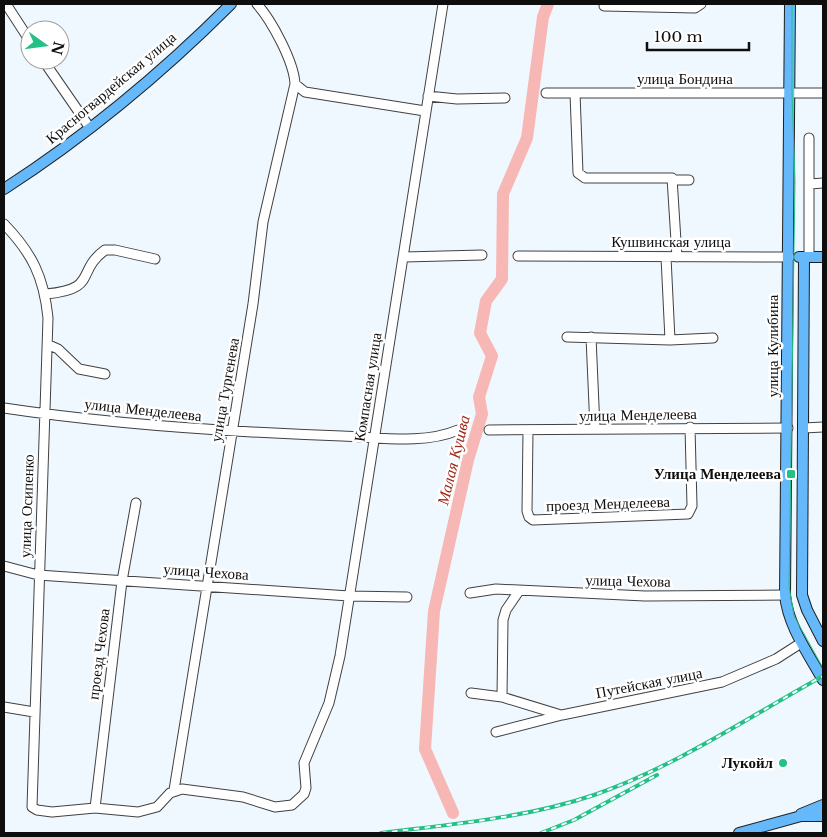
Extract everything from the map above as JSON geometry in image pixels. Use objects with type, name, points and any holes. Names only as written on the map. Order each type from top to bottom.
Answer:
[{"type":"main road","name":"Красногвардейская улица","points":[[4,189],[90,128],[149,79],[231,4]]},
{"type":"main road","name":"улица Кулибина","points":[[790,4],[788,428],[785,594],[786,607],[802,643],[823,680]]},
{"type":"main road","name":"Кушвинская улица","points":[[789,257],[823,257]]},
{"type":"main road","name":"улица Кулибина","points":[[806,257],[802,594],[807,610],[823,641]]},
{"type":"main road","points":[[782,822],[823,805]]},
{"type":"main road","points":[[739,833],[801,816],[823,816]]},
{"type":"street","points":[[6,4],[20,26]]},
{"type":"street","name":"улица Тургенева","points":[[174,790],[253,304],[262,222],[294,84],[293,70],[266,14],[257,4]]},
{"type":"street","name":"Компасная улица","points":[[174,790],[224,793],[283,808],[292,805],[304,794],[306,788],[304,763],[314,743],[329,703],[340,656],[443,4]]},
{"type":"street","points":[[604,6],[695,8],[701,4]]},
{"type":"street","points":[[50,70],[90,128]]},
{"type":"street","points":[[294,84],[305,92],[425,111]]},
{"type":"street","name":"улица Бондина","points":[[546,93],[823,92]]},
{"type":"street","points":[[575,93],[576,168],[582,176],[667,176],[673,180],[689,180]]},
{"type":"street","points":[[428,96],[457,99],[505,98]]},
{"type":"street","points":[[806,257],[810,184],[809,138]]},
{"type":"street","points":[[673,180],[677,257]]},
{"type":"street","points":[[810,184],[823,184]]},
{"type":"street","name":"улица Осипенко","points":[[4,224],[33,259],[46,294],[49,345],[44,414],[31,802],[32,806],[37,810],[52,812],[95,808]]},
{"type":"street","points":[[46,294],[69,292],[82,283],[93,263],[105,250],[115,250],[155,259]]},
{"type":"street","points":[[404,257],[482,256]]},
{"type":"street","name":"Кушвинская улица","points":[[518,256],[789,257]]},
{"type":"street","points":[[666,258],[670,340]]},
{"type":"street","points":[[567,337],[670,340],[713,338]]},
{"type":"street","points":[[591,337],[595,429]]},
{"type":"street","points":[[49,345],[58,349],[79,369],[105,374]]},
{"type":"street","name":"улица Менделеева","points":[[4,408],[44,414],[231,432],[374,437],[437,437],[458,430]]},
{"type":"street","name":"улица Менделеева","points":[[489,430],[528,431],[690,427],[788,428]]},
{"type":"street","name":"проезд Менделеева","points":[[528,431],[526,511],[533,520],[688,514],[692,506],[690,427]]},
{"type":"street","points":[[804,428],[823,428]]},
{"type":"street","name":"проезд Чехова","points":[[95,808],[122,581],[136,503]]},
{"type":"street","name":"улица Чехова","points":[[4,566],[38,575],[349,596],[407,597]]},
{"type":"street","name":"улица Чехова","points":[[470,593],[496,589],[519,592],[645,596],[785,594]]},
{"type":"street","points":[[502,697],[502,620],[506,610],[519,592]]},
{"type":"street","name":"Путейская улица","points":[[496,732],[562,715],[722,682],[776,659],[802,643]]},
{"type":"street","points":[[471,693],[502,697],[562,715]]},
{"type":"street","points":[[4,707],[34,712]]},
{"type":"street","points":[[95,808],[110,811],[148,810],[164,801],[174,790]]},
{"type":"waterway","name":"Малая Кушва","points":[[453,813],[425,749],[434,611],[468,460],[482,414],[479,397],[492,356],[480,333],[486,301],[502,279],[503,194],[527,138],[543,17],[548,4]]},
{"type":"tram line","points":[[792,4],[792,93],[795,181],[789,586],[794,616],[823,668]]},
{"type":"railway","points":[[381,833],[516,815],[594,795],[624,784],[683,756],[823,676]]},
{"type":"railway","points":[[541,833],[574,820],[657,775]]},
{"type":"place","name":"Улица Менделеева","points":[[791,474]]},
{"type":"place","name":"Лукойл","points":[[783,763]]}]
